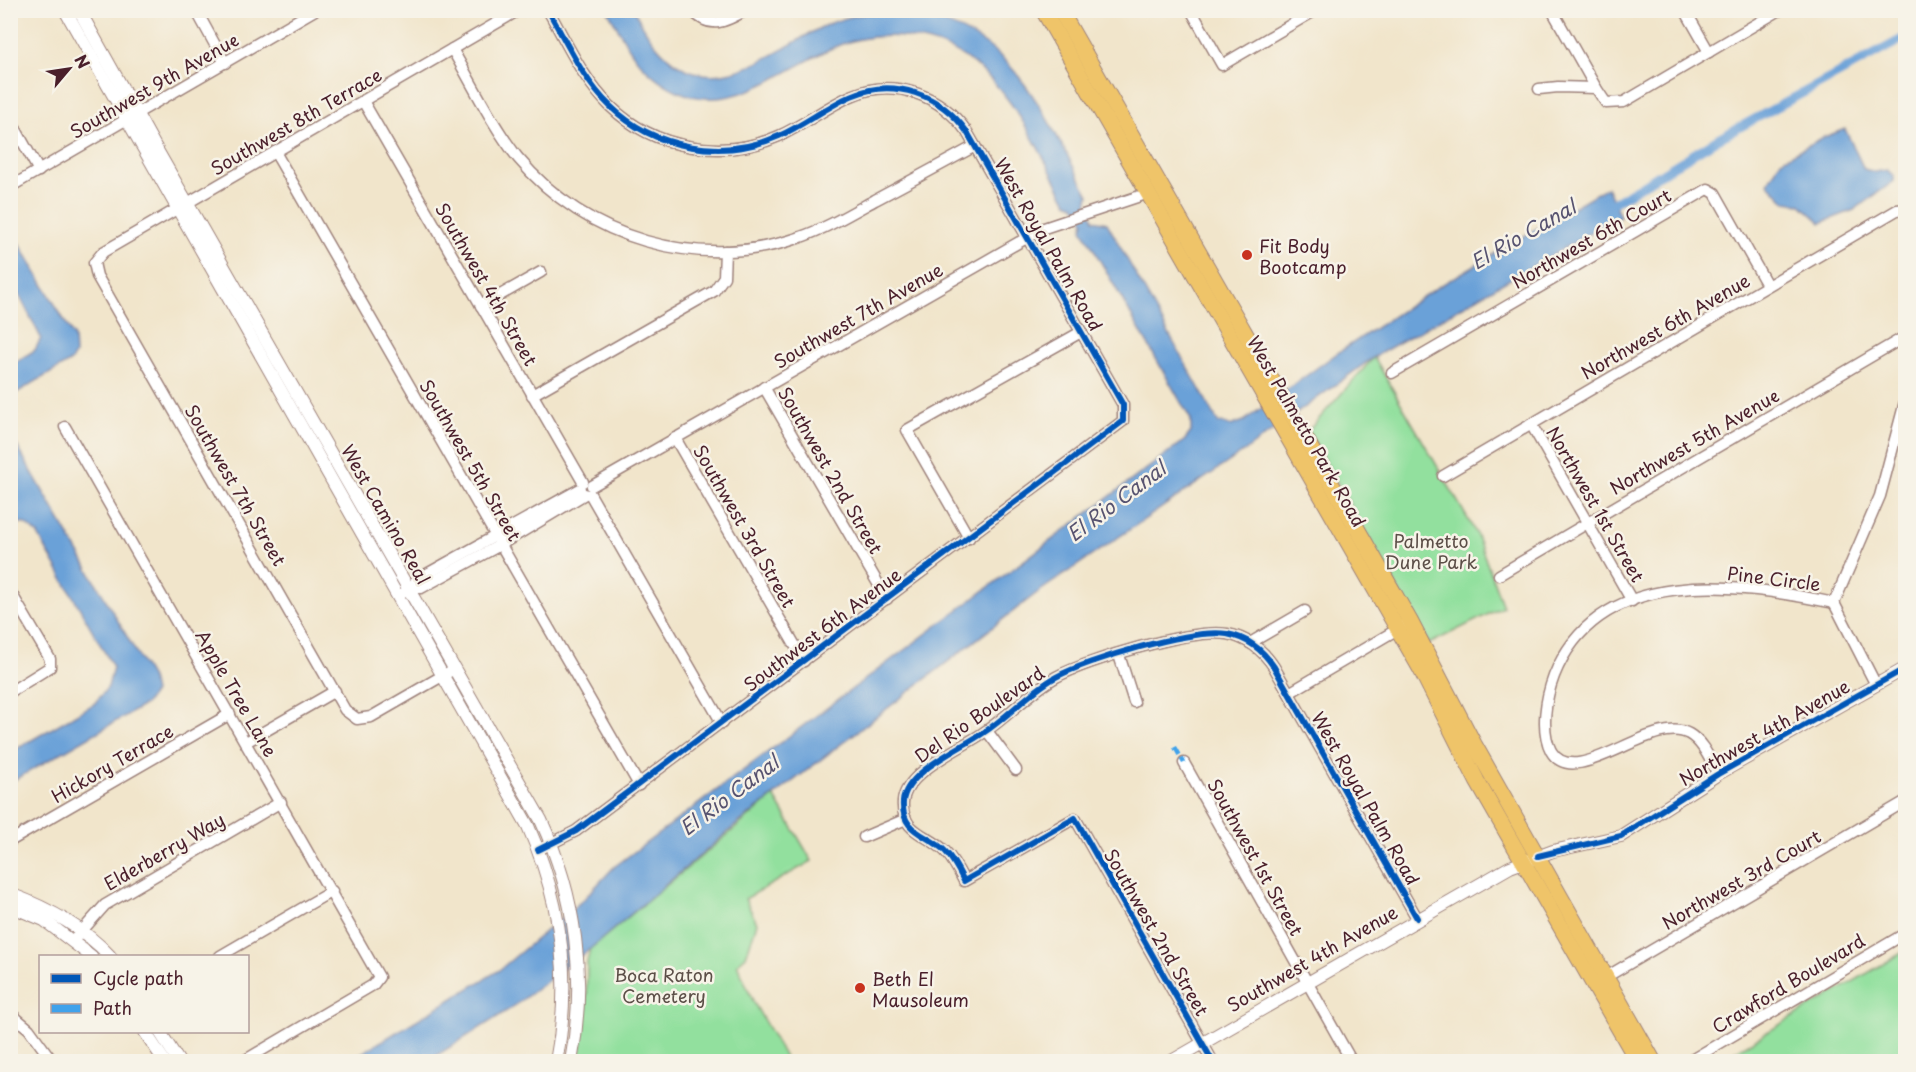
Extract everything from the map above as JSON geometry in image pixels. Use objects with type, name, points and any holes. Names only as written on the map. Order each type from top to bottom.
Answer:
[{"type":"main road","name":"West Palmetto Park Road","points":[[1043,10],[1184,255],[1261,375],[1299,440],[1404,625],[1474,774],[1531,859],[1600,981],[1638,1058]]},
{"type":"main road","name":"West Palmetto Park Road","points":[[1060,10],[1224,294],[1261,375]]},
{"type":"main road","points":[[1149,193],[1159,193],[1179,226],[1190,235]]},
{"type":"main road","points":[[1184,255],[1194,260],[1213,291],[1224,294]]},
{"type":"main road","name":"West Palmetto Park Road","points":[[1600,981],[1654,1062]]},
{"type":"street","name":"West Camino Real","points":[[66,10],[132,117],[287,390],[406,591],[455,668],[527,793],[552,844],[571,908],[578,965],[578,1010],[571,1062]]},
{"type":"street","name":"West Camino Real","points":[[79,10],[132,117]]},
{"type":"street","points":[[196,10],[225,63]]},
{"type":"street","name":"Southwest 8th Terrace","points":[[94,263],[103,252],[519,10]]},
{"type":"street","name":"West Royal Palm Road","points":[[548,10],[588,80],[610,106],[637,127],[677,144],[711,149],[745,146],[778,136],[850,97],[865,91],[890,88],[923,95],[951,113],[975,146],[1123,405],[1125,413],[1120,424]]},
{"type":"street","points":[[692,10],[705,22],[714,24],[724,23],[746,10]]},
{"type":"street","points":[[1191,10],[1222,65],[1316,10]]},
{"type":"street","points":[[1552,10],[1606,103],[1624,102],[1780,10]]},
{"type":"street","points":[[1685,10],[1709,52]]},
{"type":"street","name":"Southwest 9th Avenue","points":[[10,188],[309,12]]},
{"type":"street","points":[[452,49],[513,151],[535,176],[566,203],[594,221],[641,240],[681,249],[725,251],[773,245],[813,233],[975,146]]},
{"type":"street","points":[[1539,89],[1596,88]]},
{"type":"street","name":"Southwest 4th Street","points":[[363,101],[722,723]]},
{"type":"street","points":[[10,119],[39,171]]},
{"type":"street","name":"Southwest 5th Street","points":[[275,152],[639,785]]},
{"type":"street","name":"Northwest 6th Court","points":[[1392,373],[1708,189],[1715,193],[1767,285]]},
{"type":"street","name":"Southwest 7th Avenue","points":[[406,591],[421,588],[497,540],[1027,237],[1065,219],[1149,193]]},
{"type":"street","name":"Northwest 6th Avenue","points":[[1443,476],[1767,285],[1897,210],[1905,209]]},
{"type":"street","points":[[532,395],[714,291],[724,277],[725,251]]},
{"type":"street","name":"Southwest 7th Street","points":[[94,263],[97,276],[345,710],[357,719],[371,717],[443,676]]},
{"type":"street","points":[[482,306],[541,272]]},
{"type":"street","points":[[969,538],[907,430],[1081,332]]},
{"type":"street","name":"Northwest 5th Avenue","points":[[1499,575],[1905,336]]},
{"type":"street","name":"Southwest 2nd Street","points":[[764,387],[887,599]]},
{"type":"street","points":[[1876,685],[1834,603],[1880,496],[1905,398]]},
{"type":"street","name":"Southwest 6th Avenue","points":[[538,850],[568,837],[1120,424]]},
{"type":"street","name":"Northwest 1st Street","points":[[1531,424],[1632,601]]},
{"type":"street","name":"Apple Tree Lane","points":[[66,428],[379,976],[373,985],[242,1062]]},
{"type":"street","name":"Southwest 3rd Street","points":[[675,438],[804,661]]},
{"type":"street","name":"Pine Circle","points":[[1718,774],[1697,740],[1683,731],[1659,732],[1574,765],[1566,764],[1552,753],[1547,737],[1546,712],[1552,680],[1562,657],[1588,624],[1610,609],[1676,590],[1729,587],[1778,591],[1834,603]]},
{"type":"street","points":[[10,591],[50,659],[51,666],[10,692]]},
{"type":"street","name":"West Camino Real","points":[[406,591],[443,676],[521,812],[538,850],[554,899],[564,975],[563,1017],[556,1062]]},
{"type":"street","points":[[1251,643],[1305,611]]},
{"type":"street","points":[[1289,693],[1404,625]]},
{"type":"street","name":"Del Rio Boulevard","points":[[906,819],[905,794],[913,779],[987,731],[1055,677],[1119,655],[1161,642],[1209,633],[1235,636],[1251,643],[1270,660],[1289,693]]},
{"type":"street","points":[[1119,655],[1134,702]]},
{"type":"street","points":[[443,676],[455,668]]},
{"type":"street","name":"Northwest 4th Avenue","points":[[1531,859],[1621,836],[1718,774],[1905,668]]},
{"type":"street","points":[[246,742],[334,690]]},
{"type":"street","name":"West Royal Palm Road","points":[[1289,693],[1417,918]]},
{"type":"street","name":"Hickory Terrace","points":[[10,841],[230,714]]},
{"type":"street","points":[[987,731],[1016,770]]},
{"type":"street","name":"Southwest 1st Street","points":[[1184,763],[1352,1062]]},
{"type":"street","name":"Northwest 3rd Court","points":[[1600,981],[1905,801]]},
{"type":"street","name":"Elderberry Way","points":[[73,940],[112,901],[281,802]]},
{"type":"street","name":"Southwest 2nd Street","points":[[906,819],[916,833],[946,851],[964,882],[1075,818],[1213,1062]]},
{"type":"street","points":[[864,837],[906,819]]},
{"type":"street","name":"Southwest 4th Avenue","points":[[1170,1062],[1417,918],[1531,859]]},
{"type":"street","points":[[223,955],[332,891]]},
{"type":"street","points":[[10,894],[43,907],[81,930],[108,955]]},
{"type":"street","points":[[554,899],[571,908]]},
{"type":"street","points":[[10,906],[44,920],[90,955]]},
{"type":"street","name":"Crawford Boulevard","points":[[1688,1062],[1905,933]]},
{"type":"street","points":[[10,1013],[35,1035],[53,1062]]},
{"type":"street","points":[[146,1033],[165,1062]]},
{"type":"street","points":[[161,1033],[179,1062]]},
{"type":"green space","name":"Palmetto Dune Park","points":[[1374,357],[1476,533],[1503,607],[1429,644],[1308,431]]},
{"type":"green space","name":"Boca Raton Cemetery","points":[[774,796],[812,861],[745,899],[757,923],[746,956],[737,964],[754,1003],[787,1061],[579,1062],[586,1016],[587,961],[590,949]]},
{"type":"green space","points":[[1905,951],[1905,1061],[1718,1061]]},
{"type":"water","points":[[608,11],[634,11],[656,45],[676,64],[697,73],[718,75],[739,70],[760,61],[822,27],[866,14],[914,15],[959,29],[980,40],[1012,68],[1037,102],[1089,195],[1087,204],[1094,220],[1107,223],[1218,422],[1230,426],[1244,421],[1336,354],[1433,290],[1607,187],[1620,216],[1374,357],[1246,450],[1037,593],[736,825],[590,949],[510,1009],[428,1061],[347,1062],[498,971],[584,899],[614,867],[1184,441],[1191,432],[1191,420],[1082,229],[1084,221],[1075,205],[1067,202],[1029,131],[1007,98],[980,69],[964,57],[928,41],[888,36],[868,38],[830,49],[763,85],[740,93],[718,98],[695,97],[672,88],[648,71],[631,50]]},
{"type":"water","points":[[1845,129],[1864,169],[1875,172],[1887,170],[1894,176],[1894,181],[1854,210],[1821,223],[1800,204],[1786,202],[1768,183],[1781,160],[1822,138]]},
{"type":"water","points":[[19,243],[74,337],[75,354],[71,361],[11,396],[11,365],[35,350],[41,338],[11,279],[11,248]]},
{"type":"water","points":[[10,434],[151,678],[154,692],[146,704],[11,782],[11,752],[94,704],[108,687],[113,667],[37,533],[25,524],[11,521]]},
{"type":"waterway","name":"El Rio Canal","points":[[1605,208],[1718,139],[1906,37]]},
{"type":"marked path","points":[[1175,747],[1184,763]]},
{"type":"cycle path","points":[[538,850],[576,831],[1123,421],[1123,405],[967,132],[944,108],[915,93],[884,88],[851,96],[788,132],[757,144],[713,149],[668,141],[628,121],[600,96],[548,10]]},
{"type":"cycle path","points":[[1213,1062],[1075,818],[964,881],[945,851],[917,832],[906,820],[903,802],[906,791],[913,781],[935,762],[992,726],[1046,683],[1071,670],[1115,654],[1166,640],[1211,633],[1235,636],[1254,646],[1274,667],[1417,918]]},
{"type":"cycle path","points":[[1538,856],[1621,836],[1718,774],[1906,668]]},
{"type":"place","name":"Fit Body Bootcamp","points":[[1247,255]]},
{"type":"place","name":"Beth El Mausoleum","points":[[860,988]]}]
